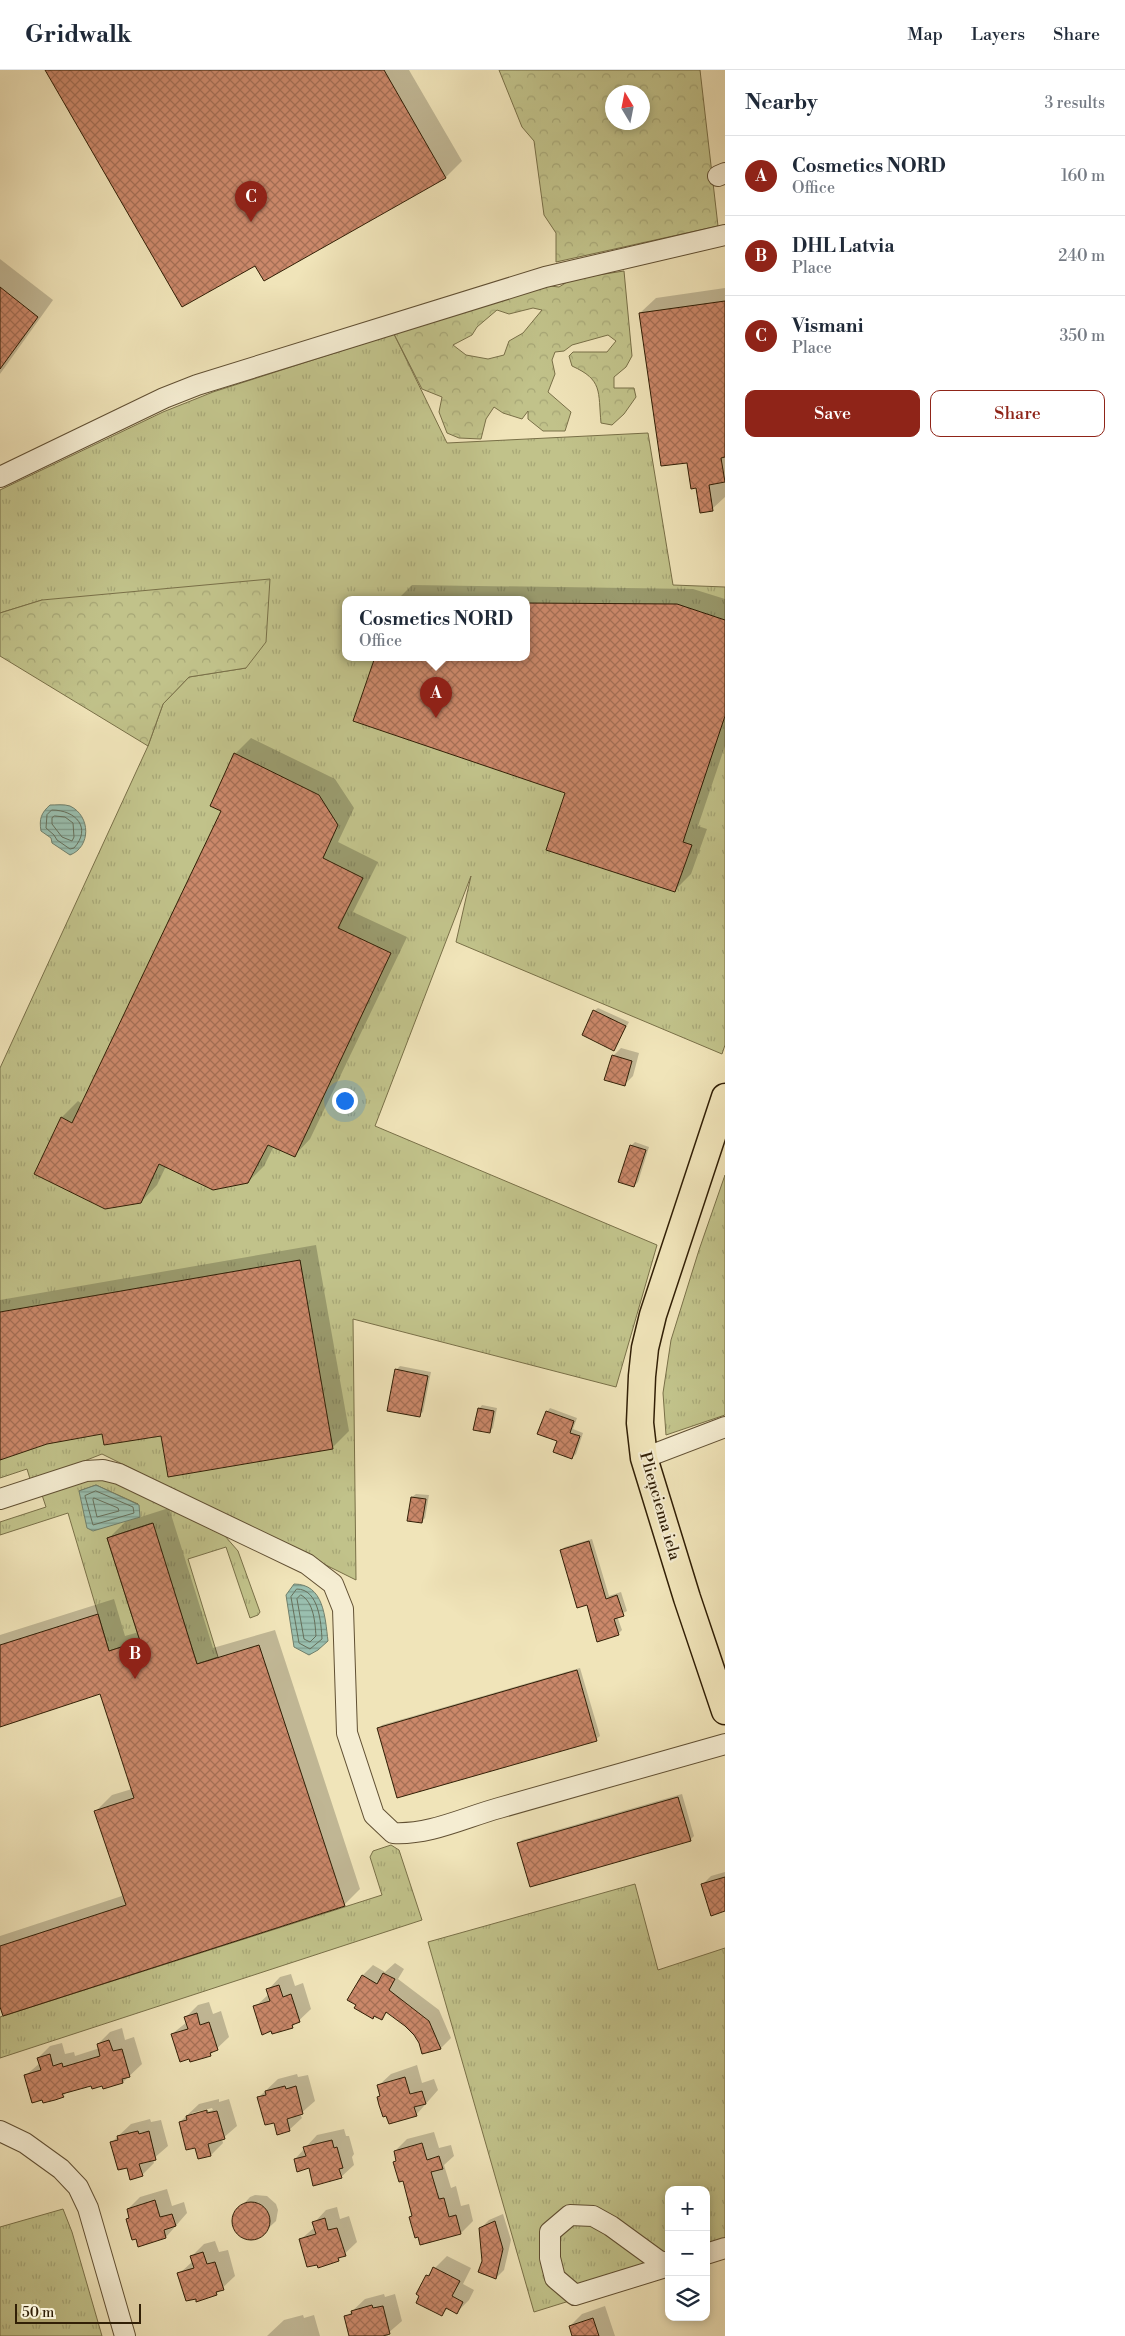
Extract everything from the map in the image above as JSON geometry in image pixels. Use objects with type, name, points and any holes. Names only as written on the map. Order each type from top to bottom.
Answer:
[{"type":"main road","name":"Plieņciema iela","points":[[725,1097],[653,1315],[645,1348],[640,1423],[644,1458],[687,1598],[725,1711]]},
{"type":"street","points":[[0,477],[138,410],[197,385],[545,277],[725,234]]},
{"type":"street","points":[[644,1458],[725,1427]]},
{"type":"street","points":[[0,1500],[86,1471],[103,1470],[119,1474],[307,1564],[333,1584],[343,1609],[347,1733],[374,1815],[393,1833],[410,1834],[430,1830],[482,1812],[725,1744]]},
{"type":"street","points":[[0,2131],[25,2143],[61,2169],[78,2187],[88,2208],[126,2336]]},
{"type":"street","points":[[570,2215],[593,2216],[612,2226],[659,2262],[669,2265],[614,2290],[576,2295],[555,2278],[550,2258],[550,2232],[570,2215]]},
{"type":"street","points":[[710,2253],[725,2248]]},
{"type":"green space","points":[[499,70],[700,70],[718,226],[556,262],[556,233],[544,215],[534,141],[522,127]]},
{"type":"green space","points":[[624,271],[632,356],[626,367],[614,377],[614,388],[634,388],[636,397],[624,414],[612,425],[601,423],[597,388],[589,376],[572,366],[569,356],[573,352],[607,352],[616,341],[608,335],[572,345],[564,351],[555,352],[552,360],[555,374],[548,392],[571,412],[565,431],[543,431],[528,419],[528,411],[522,419],[503,413],[494,407],[486,419],[481,439],[459,438],[447,433],[439,412],[442,397],[422,389],[394,334],[541,285],[559,287],[572,279]],"holes":[[[533,308],[542,310],[523,333],[509,341],[504,355],[488,359],[466,355],[453,345],[472,335],[477,327],[497,310],[509,314]]]},
{"type":"green space","points":[[394,334],[447,443],[648,433],[673,585],[725,587],[725,1045],[722,1054],[456,942],[471,876],[375,1126],[657,1245],[616,1387],[353,1319],[356,1580],[102,1454],[31,1482],[27,1469],[0,1478],[0,1068],[148,746],[163,704],[189,677],[246,668],[42,600],[0,613],[0,490],[163,412],[213,392]]},
{"type":"green space","points":[[270,579],[266,642],[246,668],[189,677],[163,704],[148,746],[0,656],[0,613],[42,600]]},
{"type":"green space","points":[[725,1175],[725,1415],[666,1435],[663,1393],[671,1340]]},
{"type":"green space","points":[[94,1477],[118,1484],[225,1536],[238,1551],[260,1612],[258,1615],[250,1618],[226,1547],[188,1559],[218,1657],[197,1664],[152,1523],[107,1538],[140,1641],[109,1651],[68,1513],[0,1535],[0,1522],[46,1507],[42,1495]],"holes":[[[96,1485],[138,1504],[79,1491]]]},
{"type":"green space","points":[[391,1845],[399,1850],[422,1920],[0,2058],[0,2017],[382,1895],[370,1857],[373,1851]]},
{"type":"green space","points":[[635,1884],[658,1970],[725,1948],[725,2253],[710,2257],[710,2186],[665,2186],[665,2271],[534,2312],[428,1942]]},
{"type":"green space","points":[[63,2209],[72,2232],[102,2336],[0,2336],[0,2227]]},
{"type":"water","points":[[50,805],[70,806],[82,817],[85,824],[85,839],[77,851],[70,855],[52,843],[51,838],[41,831],[41,816]]},
{"type":"water","points":[[96,1485],[139,1505],[140,1517],[93,1531],[87,1528],[79,1491]]},
{"type":"water","points":[[294,1584],[304,1585],[312,1590],[317,1596],[324,1612],[328,1641],[309,1655],[294,1647],[286,1595]]},
{"type":"building","points":[[45,70],[384,70],[446,178],[264,281],[255,266],[182,307]]},
{"type":"building","points":[[0,287],[38,317],[0,369]]},
{"type":"building","points":[[725,301],[725,457],[721,458],[725,482],[709,485],[713,511],[700,513],[696,488],[691,489],[687,463],[661,466],[639,313]]},
{"type":"building","points":[[530,603],[677,604],[725,620],[725,716],[683,842],[692,845],[675,892],[546,850],[565,793],[353,721],[374,661],[530,661]]},
{"type":"building","points":[[234,753],[319,795],[338,825],[323,858],[363,878],[338,928],[391,953],[295,1157],[268,1145],[248,1183],[213,1190],[159,1164],[141,1203],[105,1209],[34,1174],[61,1117],[72,1123],[221,811],[210,806]]},
{"type":"building","points":[[593,1010],[626,1026],[614,1051],[582,1035]]},
{"type":"building","points":[[612,1055],[632,1061],[625,1086],[604,1080]]},
{"type":"building","points":[[630,1145],[646,1150],[634,1187],[618,1182]]},
{"type":"building","points":[[300,1260],[333,1449],[168,1477],[161,1436],[104,1445],[102,1434],[47,1444],[0,1460],[0,1312]]},
{"type":"building","points":[[395,1369],[428,1376],[420,1417],[387,1411]]},
{"type":"building","points":[[478,1408],[494,1411],[490,1433],[473,1430]]},
{"type":"building","points":[[546,1411],[574,1421],[570,1433],[580,1436],[572,1459],[553,1452],[557,1441],[537,1434]]},
{"type":"building","points":[[411,1497],[426,1499],[422,1523],[407,1521]]},
{"type":"building","points":[[153,1523],[197,1664],[259,1645],[345,1906],[3,2016],[0,2007],[0,1946],[126,1905],[94,1811],[134,1798],[100,1694],[0,1727],[0,1645],[98,1614],[109,1651],[140,1641],[107,1538]]},
{"type":"building","points":[[589,1541],[606,1599],[617,1595],[624,1616],[614,1619],[619,1635],[597,1642],[587,1605],[577,1608],[560,1550]]},
{"type":"building","points":[[577,1670],[597,1741],[397,1798],[377,1728]]},
{"type":"building","points":[[678,1797],[691,1841],[530,1887],[517,1843]]},
{"type":"building","points":[[725,1877],[725,1911],[711,1916],[701,1884]]},
{"type":"building","points":[[383,1973],[395,1979],[389,1990],[429,2021],[441,2049],[422,2054],[419,2043],[414,2035],[386,2012],[382,2020],[374,2016],[373,2019],[354,2008],[356,2005],[347,2000],[362,1975],[377,1984]]},
{"type":"building","points":[[279,1985],[283,1997],[291,1994],[300,2022],[292,2025],[293,2028],[272,2034],[271,2031],[262,2035],[253,2006],[270,2001],[266,1989]]},
{"type":"building","points":[[197,2013],[200,2025],[209,2022],[218,2050],[210,2053],[211,2056],[190,2062],[189,2059],[180,2062],[171,2034],[188,2029],[184,2017]]},
{"type":"building","points":[[109,2040],[113,2051],[122,2049],[130,2077],[122,2079],[123,2083],[103,2089],[102,2086],[92,2089],[91,2086],[62,2094],[64,2097],[55,2100],[43,2103],[42,2100],[32,2103],[24,2075],[41,2070],[37,2058],[50,2054],[53,2066],[62,2063],[63,2067],[100,2056],[97,2044]]},
{"type":"building","points":[[405,2077],[410,2094],[422,2091],[426,2104],[414,2107],[417,2116],[389,2124],[386,2116],[383,2117],[379,2105],[377,2097],[380,2096],[377,2085]]},
{"type":"building","points":[[285,2086],[286,2089],[296,2086],[303,2114],[287,2119],[290,2131],[277,2135],[274,2123],[265,2125],[257,2097],[266,2095],[265,2091]]},
{"type":"building","points":[[207,2110],[207,2113],[217,2111],[225,2139],[208,2144],[211,2156],[198,2159],[195,2148],[186,2150],[179,2122],[187,2120],[186,2116]]},
{"type":"building","points":[[138,2131],[139,2134],[149,2131],[156,2160],[139,2164],[143,2176],[130,2180],[127,2168],[118,2170],[110,2142],[118,2140],[117,2136]]},
{"type":"building","points":[[332,2140],[334,2148],[337,2147],[343,2168],[339,2169],[342,2178],[313,2186],[309,2168],[297,2172],[294,2159],[306,2156],[303,2147]]},
{"type":"building","points":[[422,2143],[427,2160],[439,2156],[443,2169],[431,2172],[439,2199],[444,2198],[449,2217],[456,2215],[461,2234],[420,2245],[418,2237],[415,2238],[409,2217],[412,2216],[403,2181],[399,2182],[393,2162],[396,2161],[394,2151]]},
{"type":"building","points":[[155,2200],[160,2217],[172,2214],[176,2226],[164,2230],[166,2238],[138,2247],[136,2239],[132,2240],[126,2219],[129,2218],[127,2209]]},
{"type":"building","points":[[251,2202],[265,2207],[270,2221],[265,2235],[251,2240],[237,2235],[232,2221],[237,2207]]},
{"type":"building","points":[[325,2218],[328,2230],[337,2228],[346,2256],[338,2258],[339,2261],[318,2268],[317,2265],[307,2267],[299,2239],[316,2234],[312,2222]]},
{"type":"building","points":[[495,2221],[503,2249],[496,2279],[478,2272],[482,2261],[479,2228]]},
{"type":"building","points":[[203,2252],[207,2264],[215,2262],[224,2290],[216,2292],[217,2295],[196,2302],[196,2299],[186,2301],[177,2273],[194,2268],[190,2256]]},
{"type":"building","points":[[433,2267],[460,2281],[452,2296],[463,2302],[457,2314],[446,2308],[442,2316],[416,2303],[419,2296],[416,2294],[426,2275],[429,2276]]},
{"type":"building","points":[[372,2305],[373,2308],[383,2306],[390,2334],[383,2336],[349,2336],[344,2316],[352,2314],[351,2311]]},
{"type":"building","points":[[593,2318],[599,2336],[572,2336],[569,2326]]},
{"type":"place","name":"Vismani","points":[[251,222]]},
{"type":"place","name":"Cosmetics NORD","points":[[436,718]]},
{"type":"place","name":"DHL Latvia","points":[[135,1679]]}]
